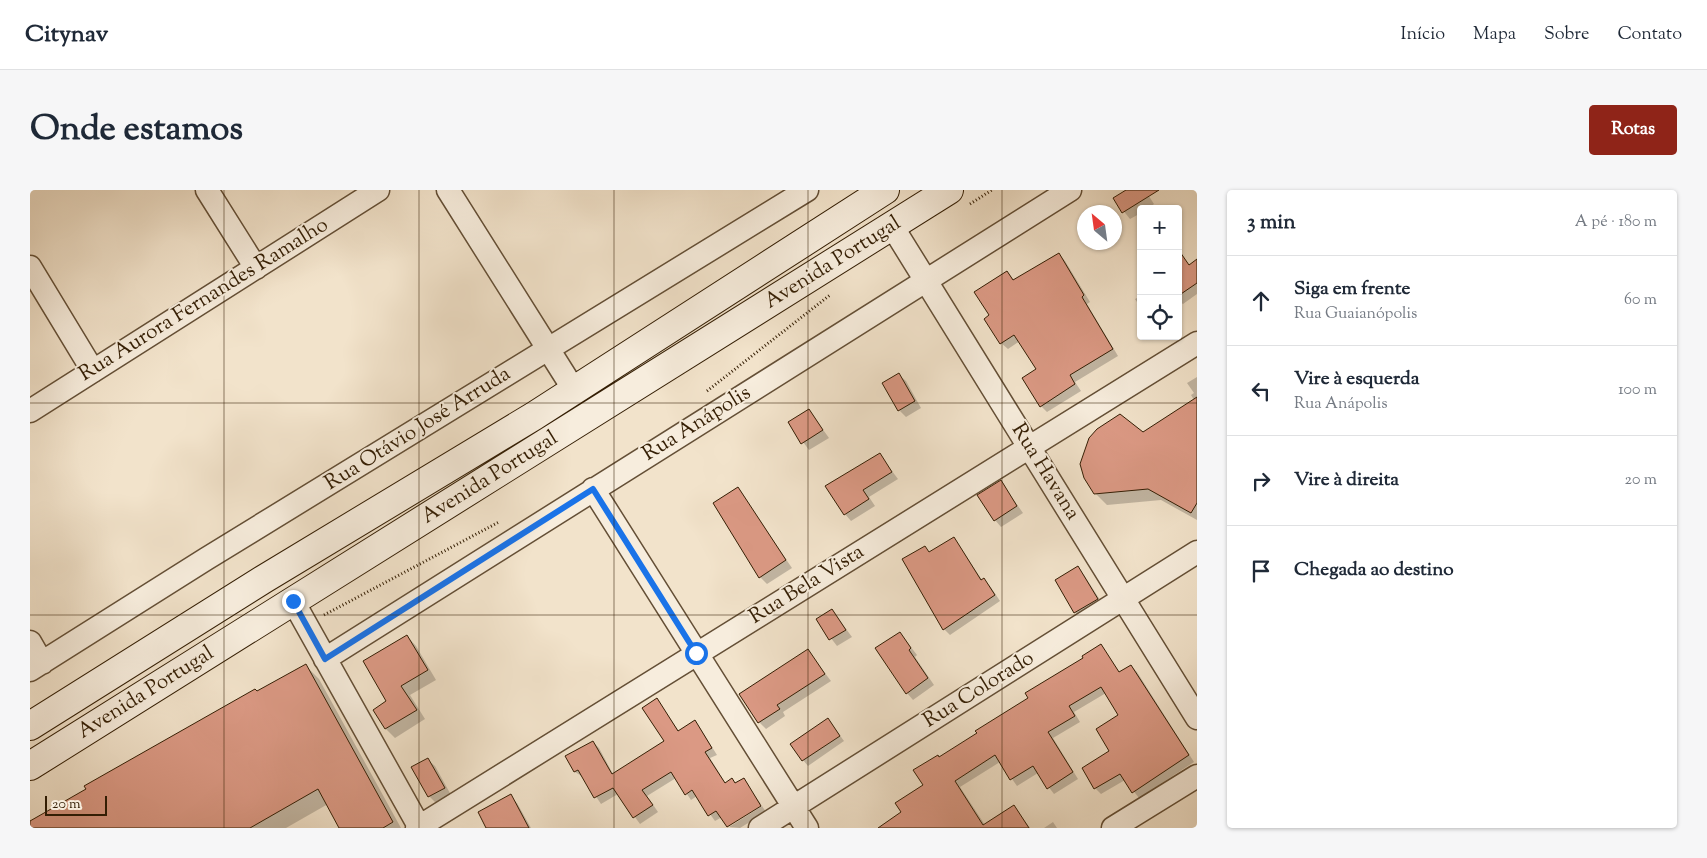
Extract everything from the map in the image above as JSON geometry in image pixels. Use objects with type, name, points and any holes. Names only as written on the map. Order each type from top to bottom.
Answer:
[{"type":"main road","name":"Avenida Portugal","points":[[30,726],[264,579],[574,390],[885,190]]},
{"type":"main road","name":"Avenida Portugal","points":[[30,766],[892,226],[958,198]]},
{"type":"street","points":[[207,190],[256,268]]},
{"type":"street","name":"Rua Aurora Fernandes Ramalho","points":[[30,411],[378,190]]},
{"type":"street","points":[[448,190],[574,390]]},
{"type":"street","name":"Rua Otávio José Arruda","points":[[36,667],[206,559],[807,190]]},
{"type":"street","name":"Rua Anápolis","points":[[325,659],[1070,190]]},
{"type":"street","name":"Rua Havana","points":[[892,226],[1197,718]]},
{"type":"street","points":[[30,267],[93,371]]},
{"type":"street","name":"Rua Bela Vista","points":[[419,828],[696,653],[1197,343]]},
{"type":"street","points":[[593,489],[807,828]]},
{"type":"street","name":"Rua Colorado","points":[[760,828],[1197,552]]},
{"type":"street","points":[[293,601],[419,828]]},
{"type":"street","points":[[30,642],[36,667]]},
{"type":"street","points":[[1113,828],[1197,776]]},
{"type":"path","points":[[958,198],[992,190]]},
{"type":"path","points":[[700,396],[832,293]]},
{"type":"path","points":[[306,625],[500,521]]},
{"type":"building","points":[[1126,190],[1159,190],[1122,213],[1122,205],[1117,205],[1113,198]]},
{"type":"building","points":[[1059,253],[1084,295],[1082,297],[1113,349],[1070,375],[1075,384],[1040,407],[1022,378],[1036,369],[1014,335],[1000,344],[984,319],[989,315],[974,292],[1007,271],[1013,280]]},
{"type":"building","points":[[1182,255],[1189,265],[1197,259],[1197,283],[1182,293]]},
{"type":"building","points":[[899,373],[915,401],[898,411],[882,383]]},
{"type":"building","points":[[1197,397],[1197,503],[1191,513],[1148,489],[1094,494],[1084,478],[1080,464],[1089,438],[1097,429],[1120,414],[1143,432]]},
{"type":"building","points":[[809,409],[823,430],[801,444],[788,422]]},
{"type":"building","points":[[880,453],[892,472],[863,490],[869,499],[844,515],[825,486]]},
{"type":"building","points":[[1001,480],[1017,506],[994,521],[977,495]]},
{"type":"building","points":[[738,487],[786,560],[759,578],[713,503]]},
{"type":"building","points":[[954,537],[981,580],[984,578],[995,595],[943,630],[902,559],[925,546],[929,552]]},
{"type":"building","points":[[1078,566],[1098,599],[1074,613],[1055,580]]},
{"type":"building","points":[[832,609],[846,630],[829,640],[816,619]]},
{"type":"building","points":[[900,632],[911,648],[909,650],[928,678],[906,694],[875,648]]},
{"type":"building","points":[[407,635],[428,670],[401,686],[417,710],[385,729],[373,710],[386,701],[363,661]]},
{"type":"building","points":[[1101,644],[1119,672],[1131,665],[1189,755],[1132,793],[1120,774],[1094,789],[1082,768],[1109,751],[1096,729],[1118,715],[1101,687],[1069,706],[1075,716],[1048,732],[1073,772],[1047,789],[1033,766],[1010,780],[995,755],[955,781],[983,825],[1014,805],[1029,828],[878,828],[901,812],[895,803],[923,785],[913,770],[938,755],[939,757],[977,733],[975,731],[1028,698],[1025,693],[1083,658],[1082,656]]},
{"type":"building","points":[[808,649],[825,674],[777,705],[780,709],[758,723],[739,694]]},
{"type":"building","points":[[306,664],[393,822],[383,828],[339,828],[318,789],[250,828],[30,828],[30,821],[86,789],[84,786],[255,689],[257,691]]},
{"type":"building","points":[[657,698],[678,731],[695,720],[712,748],[705,752],[725,783],[732,778],[735,783],[744,778],[761,806],[727,827],[716,811],[708,816],[692,790],[685,795],[671,772],[642,790],[653,805],[633,818],[613,788],[594,798],[578,770],[574,772],[565,756],[593,741],[612,774],[664,741],[642,708]]},
{"type":"building","points":[[828,718],[840,736],[802,761],[790,744]]},
{"type":"building","points":[[428,758],[445,788],[428,797],[411,767]]},
{"type":"building","points":[[511,794],[529,828],[486,828],[478,812]]},
{"type":"route","points":[[293,601],[325,659],[593,489],[696,653]]}]
